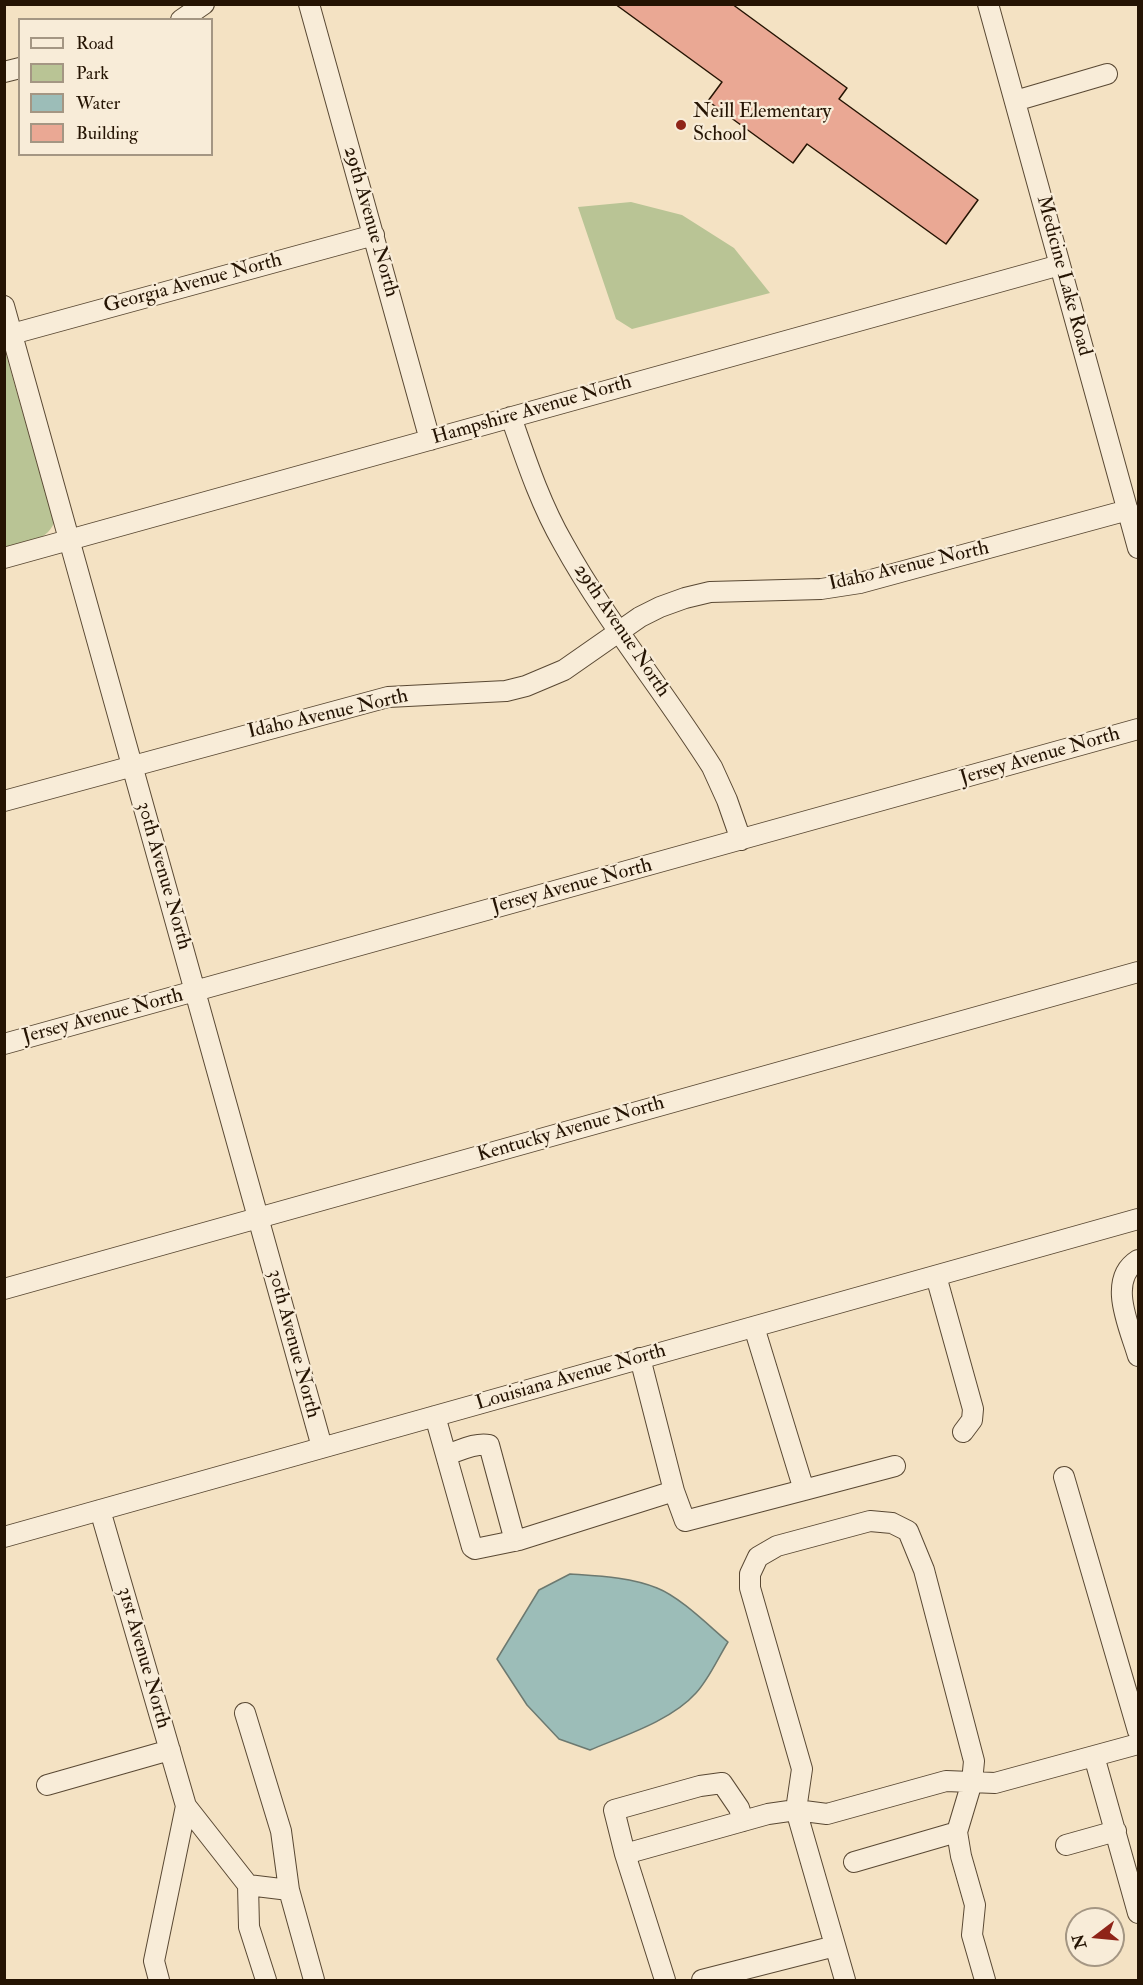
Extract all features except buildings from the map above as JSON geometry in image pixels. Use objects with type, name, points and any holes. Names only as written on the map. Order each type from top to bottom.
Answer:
[{"type":"street","points":[[184,18],[204,4]]},
{"type":"street","name":"29th Avenue North","points":[[309,4],[430,440]]},
{"type":"street","name":"Medicine Lake Road","points":[[988,4],[1138,548]]},
{"type":"street","points":[[1016,100],[1107,74]]},
{"type":"street","name":"Georgia Avenue North","points":[[12,334],[374,235]]},
{"type":"street","name":"Hampshire Avenue North","points":[[4,558],[1060,265]]},
{"type":"street","name":"30th Avenue North","points":[[4,306],[322,1447]]},
{"type":"street","name":"29th Avenue North","points":[[511,417],[546,511],[586,582],[712,767],[741,840]]},
{"type":"street","name":"Idaho Avenue North","points":[[4,801],[388,697],[496,692],[526,686],[564,670],[640,617],[685,598],[710,592],[821,589],[860,583],[1128,510]]},
{"type":"street","name":"Jersey Avenue North","points":[[4,1044],[1138,729]]},
{"type":"street","name":"Kentucky Avenue North","points":[[4,1289],[1138,972]]},
{"type":"street","name":"Louisiana Avenue North","points":[[4,1537],[1138,1220]]},
{"type":"street","points":[[1138,1260],[1129,1267],[1122,1283],[1122,1300],[1138,1356]]},
{"type":"street","points":[[936,1276],[973,1409],[972,1420],[963,1432]]},
{"type":"street","points":[[754,1327],[804,1490]]},
{"type":"street","points":[[640,1358],[674,1491],[684,1521],[895,1466]]},
{"type":"street","points":[[435,1416],[472,1547],[475,1550],[515,1541],[674,1491]]},
{"type":"street","points":[[446,1455],[476,1446],[489,1445],[515,1541]]},
{"type":"street","points":[[1064,1477],[1138,1731]]},
{"type":"street","name":"31st Avenue North","points":[[100,1510],[186,1806]]},
{"type":"street","points":[[844,1980],[796,1810],[802,1769],[750,1588],[750,1574],[758,1557],[777,1546],[870,1521],[892,1523],[908,1532],[924,1570],[974,1761],[972,1782],[957,1832],[961,1856],[975,1905],[972,1935],[986,1980]]},
{"type":"street","points":[[245,1713],[281,1831],[289,1890],[314,1980]]},
{"type":"street","points":[[625,1854],[768,1814],[796,1810],[827,1814],[946,1781],[995,1783],[1138,1744]]},
{"type":"street","points":[[47,1785],[170,1750]]},
{"type":"street","points":[[1094,1756],[1138,1913]]},
{"type":"street","points":[[665,1980],[625,1854],[614,1810],[722,1782],[740,1808],[743,1821]]},
{"type":"street","points":[[186,1806],[248,1885],[249,1927],[266,1980]]},
{"type":"street","points":[[159,1980],[154,1961],[186,1806]]},
{"type":"street","points":[[1066,1845],[1116,1831]]},
{"type":"street","points":[[854,1862],[957,1832]]},
{"type":"street","points":[[248,1885],[289,1890]]},
{"type":"street","points":[[702,1980],[835,1946]]},
{"type":"green space","points":[[631,202],[682,215],[734,248],[770,293],[632,329],[616,319],[578,207]]},
{"type":"green space","points":[[4,347],[54,523],[40,538],[5,548]]},
{"type":"water","points":[[570,1574],[625,1579],[657,1588],[684,1605],[728,1642],[705,1681],[686,1703],[646,1727],[590,1750],[559,1739],[527,1705],[497,1659],[539,1590]]},
{"type":"place","name":"Neill Elementary School","points":[[681,125]]}]
